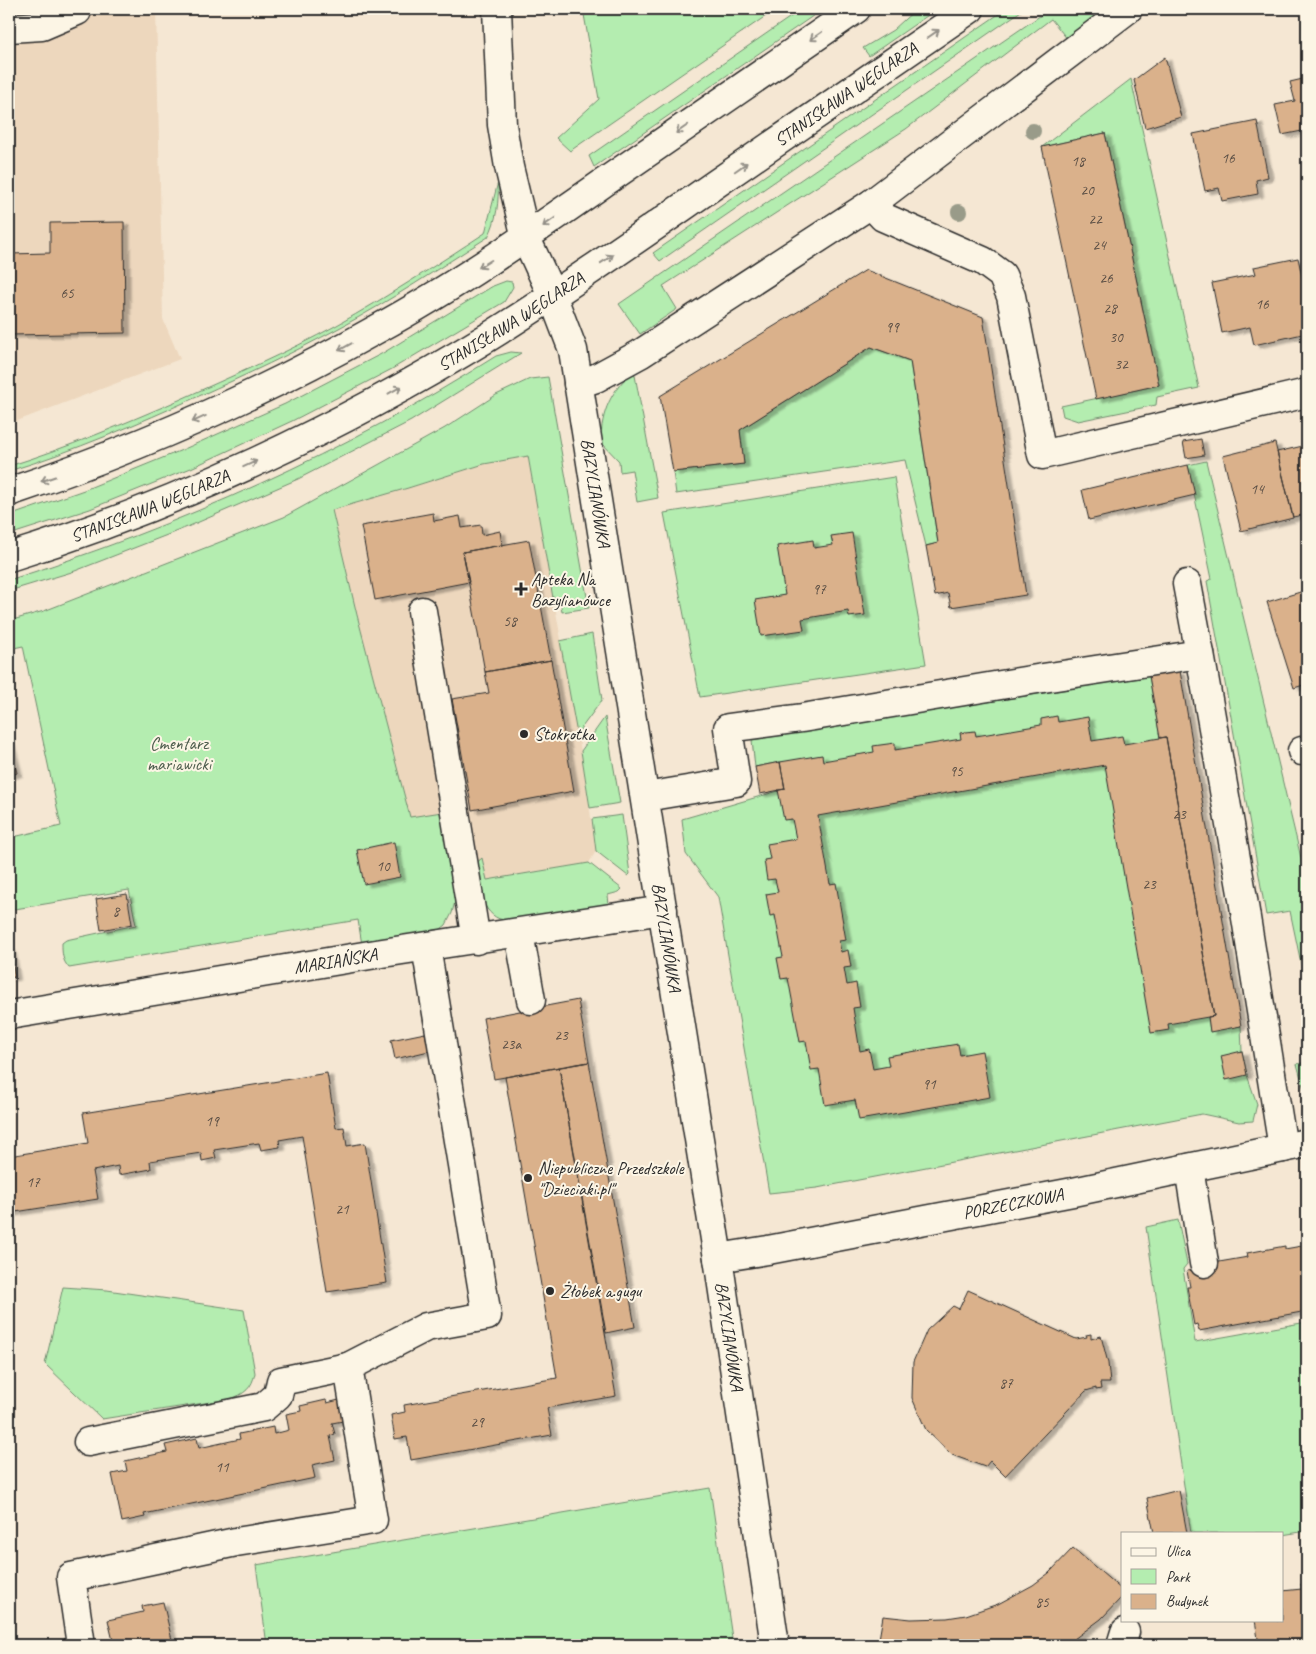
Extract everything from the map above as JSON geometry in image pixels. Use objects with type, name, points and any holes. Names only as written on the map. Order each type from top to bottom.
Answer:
[{"type":"street","points":[[9,28],[42,26],[77,11],[77,9]]},
{"type":"street","name":"BAZYLIANÓWKA","points":[[497,9],[502,125],[509,167],[526,238],[552,295],[573,350],[664,910],[775,1645]]},
{"type":"street","points":[[9,492],[91,464],[182,427],[255,394],[379,329],[526,238],[856,9]]},
{"type":"street","name":"STANISŁAWA WĘGLARZA","points":[[9,557],[60,541],[153,506],[221,477],[350,415],[422,375],[488,336],[633,242],[970,9]]},
{"type":"street","points":[[578,384],[596,378],[655,345],[871,204],[1128,9]]},
{"type":"street","points":[[871,204],[883,218],[983,261],[1002,275],[1011,296],[1042,455],[1307,393]]},
{"type":"street","points":[[1187,584],[1242,893],[1295,1146]]},
{"type":"street","points":[[422,611],[476,940]]},
{"type":"street","points":[[645,797],[736,782],[728,728],[802,718],[1200,654]]},
{"type":"street","name":"MARIAŃSKA","points":[[9,1015],[318,963],[664,910]]},
{"type":"street","points":[[519,933],[531,1000]]},
{"type":"street","points":[[88,1442],[264,1407],[278,1394],[280,1381],[348,1367],[426,1327],[487,1316],[446,1058],[426,947]]},
{"type":"street","name":"PORZECZKOWA","points":[[718,1258],[920,1221],[1295,1146]]},
{"type":"street","points":[[1188,1168],[1204,1262]]},
{"type":"street","points":[[81,1645],[71,1576],[236,1542],[373,1520],[348,1367]]},
{"type":"shaded area","points":[[9,9],[156,9],[163,319],[180,359],[9,424]]},
{"type":"shaded area","points":[[528,456],[581,751],[596,851],[589,863],[486,880],[474,865],[410,818],[357,615],[332,510],[484,464]]},
{"type":"green space","points":[[583,9],[776,9],[570,151],[556,138],[599,99]]},
{"type":"green space","points":[[802,9],[823,9],[594,167],[589,156]]},
{"type":"green space","points":[[916,9],[937,9],[869,56],[863,48],[893,30]]},
{"type":"green space","points":[[1006,9],[1024,9],[660,261],[653,253]]},
{"type":"green space","points":[[1050,9],[1109,9],[1068,40],[1051,19],[906,129],[663,286],[677,309],[640,334],[619,304]]},
{"type":"green space","points":[[1131,79],[1199,388],[1157,397],[1156,405],[1078,421],[1063,416],[1061,406],[1159,385],[1105,133],[1042,147]]},
{"type":"green space","points":[[498,182],[497,210],[494,224],[488,237],[377,307],[287,355],[129,427],[9,471],[9,466],[95,435],[239,373],[298,345],[356,314],[485,233]]},
{"type":"green space","points":[[506,281],[512,282],[513,287],[504,302],[392,369],[292,421],[191,468],[90,509],[9,535],[9,516],[84,490],[182,450],[285,404],[383,353],[493,286]]},
{"type":"green space","points":[[871,347],[910,361],[938,543],[926,546],[905,460],[676,494],[673,472],[744,464],[740,430]]},
{"type":"green space","points":[[511,352],[521,353],[411,421],[298,479],[185,528],[75,571],[9,591],[9,580],[136,536],[260,484],[380,424],[496,356]]},
{"type":"green space","points":[[634,370],[658,498],[637,502],[632,470],[620,472],[619,461],[601,442],[605,411],[609,402],[619,386]]},
{"type":"green space","name":"Cmentarz mariawicki","points":[[548,377],[589,608],[562,612],[559,597],[553,598],[528,456],[484,464],[332,510],[357,615],[410,817],[442,812],[456,898],[446,925],[437,932],[362,945],[358,920],[69,968],[62,953],[62,943],[66,940],[136,925],[129,890],[9,910],[9,838],[61,826],[23,646],[9,649],[9,621],[44,611],[284,517],[445,428],[496,395],[530,379]]},
{"type":"green space","points":[[1206,461],[1307,883],[1307,992],[1290,911],[1266,915],[1207,581],[1212,579],[1188,465]]},
{"type":"green space","points":[[894,477],[926,664],[700,697],[664,513]]},
{"type":"green space","points":[[592,634],[602,700],[577,734],[560,641]]},
{"type":"green space","points":[[1149,676],[1160,737],[1166,737],[1214,1016],[1208,1017],[1210,1031],[1241,1026],[1242,1051],[1247,1075],[1257,1104],[1253,1121],[1239,1122],[1202,1114],[817,1188],[769,1193],[718,897],[686,854],[682,819],[785,789],[780,762],[755,767],[752,740]]},
{"type":"green space","points":[[605,717],[620,803],[590,808],[581,751]]},
{"type":"green space","points":[[622,815],[630,874],[628,876],[596,851],[592,819]]},
{"type":"green space","points":[[482,858],[487,880],[589,863],[622,889],[619,892],[608,895],[609,905],[503,920],[490,912],[481,898],[474,865]]},
{"type":"green space","points":[[1307,1062],[1307,1093],[1305,1093],[1297,1064]]},
{"type":"green space","points":[[1178,1220],[1187,1264],[1183,1269],[1195,1342],[1307,1322],[1307,1531],[1284,1535],[1284,1532],[1191,1532],[1146,1227]]},
{"type":"green space","points":[[63,1287],[107,1290],[244,1310],[255,1373],[252,1383],[244,1393],[230,1399],[102,1419],[45,1364]]},
{"type":"green space","points":[[710,1488],[733,1645],[267,1645],[256,1565]]},
{"type":"building","points":[[1165,57],[1181,117],[1145,128],[1134,80]]},
{"type":"building","points":[[1307,78],[1307,156],[1302,131],[1282,135],[1275,105],[1295,101],[1290,82]]},
{"type":"building","points":[[1257,121],[1268,177],[1256,180],[1258,194],[1222,201],[1219,188],[1205,191],[1193,134]]},
{"type":"building","points":[[1105,133],[1159,385],[1096,399],[1042,147]]},
{"type":"building","points":[[124,222],[125,333],[9,335],[9,254],[50,253],[50,223]]},
{"type":"building","points":[[1298,258],[1307,299],[1307,333],[1254,345],[1250,327],[1222,333],[1212,283],[1256,274],[1254,267]]},
{"type":"building","points":[[866,270],[983,317],[1026,595],[951,607],[948,593],[935,596],[926,546],[938,543],[910,361],[871,347],[740,430],[744,464],[673,472],[660,396]]},
{"type":"building","points":[[1201,439],[1204,455],[1186,458],[1183,442]]},
{"type":"building","points":[[1275,443],[1293,518],[1241,531],[1223,456]]},
{"type":"building","points":[[1307,445],[1307,514],[1293,517],[1277,452]]},
{"type":"building","points":[[1188,465],[1195,495],[1089,520],[1082,490]]},
{"type":"building","points":[[433,513],[434,521],[460,516],[462,528],[481,525],[482,535],[500,531],[502,545],[463,552],[469,582],[375,600],[361,526]]},
{"type":"building","points":[[852,533],[865,615],[849,617],[848,611],[802,619],[804,630],[761,636],[755,600],[785,595],[777,546],[813,540],[814,548],[833,545],[831,536]]},
{"type":"building","points":[[529,540],[551,660],[485,672],[463,552]]},
{"type":"building","points":[[1307,590],[1307,684],[1294,688],[1267,602]]},
{"type":"building","points":[[551,660],[574,791],[472,810],[452,699],[489,693],[485,672]]},
{"type":"building","points":[[1180,671],[1241,1026],[1210,1032],[1208,1017],[1214,1016],[1166,737],[1160,738],[1149,676]]},
{"type":"building","points":[[1057,716],[1058,722],[1088,717],[1092,741],[1122,736],[1124,744],[1166,737],[1214,1016],[1168,1024],[1169,1030],[1151,1033],[1105,765],[818,816],[830,884],[836,883],[846,940],[839,941],[841,952],[848,950],[851,967],[844,968],[847,985],[856,983],[860,1007],[853,1008],[860,1051],[869,1049],[873,1069],[889,1066],[887,1056],[958,1044],[960,1055],[982,1051],[990,1097],[859,1120],[855,1100],[825,1105],[819,1069],[811,1070],[806,1041],[800,1042],[788,978],[781,979],[777,958],[783,957],[775,915],[770,916],[766,894],[778,892],[775,879],[767,880],[764,860],[770,859],[767,844],[796,839],[792,819],[784,820],[778,790],[785,789],[780,762],[822,755],[823,761],[874,752],[873,746],[895,743],[895,750],[961,739],[960,733],[975,731],[976,736],[1041,725],[1041,719]]},
{"type":"building","points":[[9,742],[17,773],[9,776]]},
{"type":"building","points":[[780,762],[785,789],[760,794],[755,767]]},
{"type":"building","points":[[394,842],[400,877],[364,884],[357,850]]},
{"type":"building","points":[[127,894],[132,924],[101,930],[96,899]]},
{"type":"building","points":[[9,948],[15,977],[9,978]]},
{"type":"building","points":[[578,1000],[589,1062],[494,1079],[483,1018]]},
{"type":"building","points":[[425,1033],[429,1051],[395,1059],[391,1040]]},
{"type":"building","points":[[1242,1051],[1247,1075],[1226,1080],[1221,1056]]},
{"type":"building","points":[[589,1062],[635,1327],[606,1333],[559,1067]]},
{"type":"building","points":[[559,1067],[616,1396],[547,1408],[552,1435],[411,1460],[407,1437],[395,1439],[391,1415],[405,1412],[404,1405],[557,1378],[505,1077]]},
{"type":"building","points":[[327,1073],[336,1128],[344,1127],[347,1146],[365,1143],[387,1283],[327,1292],[302,1136],[279,1140],[280,1147],[261,1150],[259,1143],[214,1150],[216,1158],[202,1161],[201,1153],[150,1161],[151,1169],[119,1175],[118,1166],[93,1171],[98,1199],[9,1213],[9,1156],[88,1143],[83,1113]]},
{"type":"building","points":[[1307,1245],[1307,1311],[1199,1331],[1197,1324],[1194,1325],[1187,1287],[1190,1287],[1187,1271],[1202,1268],[1202,1265],[1248,1257],[1247,1253],[1285,1246],[1285,1249]]},
{"type":"building","points":[[968,1290],[1076,1339],[1087,1337],[1086,1335],[1091,1334],[1091,1339],[1101,1336],[1108,1363],[1110,1383],[1100,1383],[1101,1389],[1096,1390],[1096,1388],[1086,1391],[1005,1476],[990,1461],[985,1467],[952,1455],[926,1430],[912,1398],[913,1362],[927,1330],[953,1306],[959,1309]]},
{"type":"building","points":[[326,1400],[327,1403],[339,1400],[343,1421],[332,1423],[335,1434],[330,1436],[335,1460],[312,1465],[315,1478],[144,1514],[145,1517],[122,1522],[112,1474],[127,1471],[125,1461],[167,1452],[165,1445],[197,1438],[199,1448],[240,1439],[239,1434],[273,1427],[274,1434],[289,1430],[286,1414],[301,1411],[300,1406]]},
{"type":"building","points":[[1179,1490],[1187,1532],[1154,1532],[1147,1498]]},
{"type":"building","points":[[1073,1548],[1121,1589],[1121,1598],[1101,1619],[1066,1645],[878,1645],[883,1616],[911,1619],[947,1618],[966,1615],[998,1604],[1033,1585],[1049,1573]]},
{"type":"building","points":[[1307,1583],[1307,1645],[1259,1645],[1255,1622],[1284,1622],[1284,1591],[1302,1589],[1301,1584]]},
{"type":"building","points":[[163,1602],[172,1640],[162,1642],[163,1645],[114,1645],[108,1620],[143,1612],[142,1606]]},
{"type":"place","name":"Apteka Na Bazylianówce","points":[[521,589]]},
{"type":"place","name":"Stokrotka","points":[[524,734]]},
{"type":"place","name":"Niepubliczne Przedszkole \"Dzieciaki.pl\"","points":[[528,1178]]},
{"type":"place","name":"Żłobek a.gugu","points":[[550,1291]]}]
